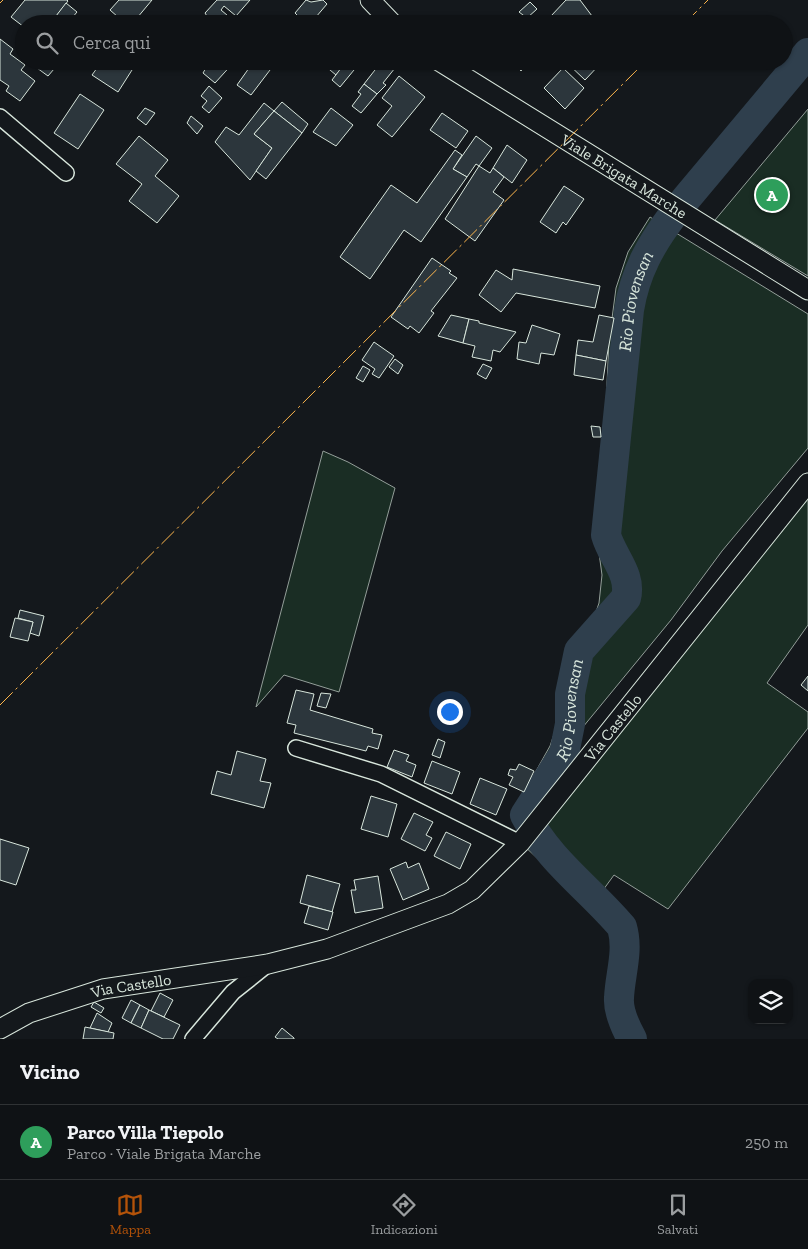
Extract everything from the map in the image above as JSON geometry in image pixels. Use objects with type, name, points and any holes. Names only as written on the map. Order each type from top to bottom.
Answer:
[{"type":"street","points":[[370,0],[384,15]]},
{"type":"street","name":"Viale Brigata Marche","points":[[454,70],[808,290]]},
{"type":"street","points":[[0,117],[66,173]]},
{"type":"street","name":"Via Castello","points":[[0,1029],[29,1013],[103,989],[268,964],[327,949],[448,904],[472,890],[522,840],[808,483]]},
{"type":"street","points":[[296,748],[381,774],[522,840]]},
{"type":"street","name":"Via Castello","points":[[193,1039],[233,992],[268,964]]},
{"type":"green space","points":[[808,109],[808,276],[715,220]]},
{"type":"green space","points":[[650,217],[808,314],[808,448],[722,551],[671,620],[513,812],[550,746],[599,603],[602,575],[599,553],[609,341],[616,288],[628,252]]},
{"type":"green space","points":[[323,451],[348,462],[395,488],[339,692],[284,675],[256,707]]},
{"type":"green space","points":[[808,489],[808,625],[767,683],[808,712],[808,728],[668,909],[614,875],[590,908],[520,842]]},
{"type":"building","points":[[25,0],[68,1],[57,15],[15,15],[15,20],[11,17]]},
{"type":"building","points":[[119,0],[152,0],[140,15],[116,15],[110,10]]},
{"type":"building","points":[[217,0],[250,0],[237,15],[224,6],[221,10],[227,15],[206,15],[205,13]]},
{"type":"building","points":[[306,0],[311,2],[323,0],[327,4],[318,15],[297,15],[295,13]]},
{"type":"building","points":[[566,0],[580,0],[591,15],[552,15]]},
{"type":"building","points":[[530,2],[537,9],[530,15],[523,15],[519,12]]},
{"type":"building","points":[[66,3],[77,12],[74,15],[57,15]]},
{"type":"building","points":[[0,39],[13,49],[10,54],[15,58],[15,70],[21,70],[35,81],[20,101],[6,91],[9,86],[0,80]]},
{"type":"building","points":[[40,70],[53,70],[48,76]]},
{"type":"building","points":[[96,70],[132,70],[118,92],[92,75]]},
{"type":"building","points":[[205,70],[227,70],[215,83],[203,73]]},
{"type":"building","points":[[248,70],[270,70],[251,95],[237,85]]},
{"type":"building","points":[[330,70],[340,70],[336,75]]},
{"type":"building","points":[[340,70],[354,70],[340,87],[332,80]]},
{"type":"building","points":[[375,70],[393,70],[383,83],[386,85],[377,94],[364,84]]},
{"type":"building","points":[[561,70],[565,70],[584,88],[565,109],[544,88]]},
{"type":"building","points":[[574,70],[594,70],[585,80]]},
{"type":"building","points":[[399,76],[425,97],[392,137],[377,125],[392,106],[382,98]]},
{"type":"building","points":[[364,84],[377,94],[361,113],[352,106],[361,94],[358,92]]},
{"type":"building","points":[[209,86],[222,98],[209,113],[202,107],[207,101],[201,96]]},
{"type":"building","points":[[80,94],[104,110],[78,149],[54,133]]},
{"type":"building","points":[[282,102],[308,124],[302,133],[274,111]]},
{"type":"building","points":[[264,103],[274,111],[254,134],[272,148],[250,180],[215,142],[226,127],[239,135]]},
{"type":"building","points":[[145,108],[155,113],[146,125],[137,118]]},
{"type":"building","points":[[331,108],[353,125],[336,146],[313,132]]},
{"type":"building","points":[[274,111],[302,133],[266,179],[256,171],[272,148],[254,134]]},
{"type":"building","points":[[442,113],[468,131],[456,148],[430,130]]},
{"type":"building","points":[[191,116],[203,126],[197,134],[187,123]]},
{"type":"building","points":[[139,136],[168,160],[155,176],[179,196],[157,223],[129,201],[142,184],[116,164]]},
{"type":"building","points":[[476,136],[492,148],[479,166],[476,164],[467,177],[453,169]]},
{"type":"building","points":[[507,145],[527,160],[512,183],[493,168]]},
{"type":"building","points":[[455,150],[462,155],[453,169],[467,177],[421,242],[404,230],[370,279],[340,257],[391,185],[417,203]]},
{"type":"building","points":[[479,166],[490,173],[493,168],[504,177],[493,192],[504,200],[475,241],[445,219]]},
{"type":"building","points":[[564,186],[584,199],[566,225],[563,222],[556,233],[540,222]]},
{"type":"building","points":[[432,258],[451,271],[449,273],[457,278],[431,311],[434,313],[419,333],[410,326],[408,329],[391,317]]},
{"type":"building","points":[[513,269],[600,286],[595,308],[516,293],[501,312],[479,295],[496,270],[512,280]]},
{"type":"building","points":[[451,315],[469,319],[463,343],[438,336]]},
{"type":"building","points":[[599,315],[614,318],[606,361],[576,355],[578,340],[593,342]]},
{"type":"building","points":[[469,319],[516,332],[500,352],[493,350],[491,361],[472,357],[475,346],[463,343]]},
{"type":"building","points":[[532,325],[560,334],[554,355],[541,353],[539,364],[517,359],[519,342],[526,343]]},
{"type":"building","points":[[374,342],[394,356],[379,378],[372,374],[375,369],[362,360]]},
{"type":"building","points":[[576,355],[606,361],[603,380],[574,375]]},
{"type":"building","points":[[395,359],[403,365],[398,374],[389,367]]},
{"type":"building","points":[[483,364],[492,368],[486,379],[477,374]]},
{"type":"building","points":[[363,366],[370,370],[363,382],[356,378]]},
{"type":"building","points":[[591,426],[600,427],[601,437],[593,437]]},
{"type":"building","points":[[20,610],[44,616],[39,636],[30,633],[33,622],[18,618]]},
{"type":"building","points":[[15,618],[33,622],[28,641],[10,637]]},
{"type":"building","points":[[808,676],[808,691],[801,685]]},
{"type":"building","points":[[296,690],[314,694],[310,710],[373,729],[372,733],[382,735],[378,749],[368,746],[366,751],[294,733],[296,725],[287,723]]},
{"type":"building","points":[[321,693],[331,694],[326,708],[317,706]]},
{"type":"building","points":[[438,739],[445,742],[440,758],[432,755]]},
{"type":"building","points":[[394,750],[409,755],[406,761],[416,765],[412,777],[387,767]]},
{"type":"building","points":[[237,751],[266,759],[260,781],[271,783],[264,808],[211,794],[217,771],[231,775]]},
{"type":"building","points":[[432,761],[460,772],[452,794],[424,783]]},
{"type":"building","points":[[519,764],[534,771],[524,792],[509,785],[513,777],[508,775],[510,769],[516,770]]},
{"type":"building","points":[[480,778],[507,789],[496,815],[470,804]]},
{"type":"building","points":[[371,796],[397,804],[388,837],[361,829]]},
{"type":"building","points":[[414,813],[433,822],[426,835],[432,838],[425,851],[401,839]]},
{"type":"building","points":[[446,832],[471,844],[460,869],[434,856]]},
{"type":"building","points":[[0,839],[29,848],[16,885],[0,880]]},
{"type":"building","points":[[406,862],[408,868],[419,863],[429,889],[403,900],[390,869]]},
{"type":"building","points":[[307,875],[340,884],[332,912],[300,903]]},
{"type":"building","points":[[378,876],[383,908],[355,913],[351,890],[356,890],[354,880]]},
{"type":"building","points":[[309,906],[333,912],[328,930],[304,923]]},
{"type":"building","points":[[160,993],[173,1000],[164,1017],[151,1011]]},
{"type":"building","points":[[131,1000],[140,1005],[131,1023],[122,1018]]},
{"type":"building","points":[[94,1002],[104,1008],[101,1013],[91,1007]]},
{"type":"building","points":[[140,1005],[149,1010],[141,1028],[131,1023]]},
{"type":"building","points":[[149,1010],[180,1025],[173,1039],[163,1039],[141,1028]]},
{"type":"building","points":[[97,1013],[112,1023],[108,1032],[90,1028]]},
{"type":"building","points":[[85,1027],[114,1033],[113,1039],[83,1039]]},
{"type":"building","points":[[282,1028],[294,1039],[278,1039],[275,1037]]},
{"type":"waterway","name":"Rio Piovensan","points":[[685,200],[808,53]]},
{"type":"waterway","name":"Rio Piovensan","points":[[632,1039],[623,1019],[619,1003],[625,945],[622,927],[558,861],[546,847],[525,815],[564,754],[570,724],[570,694],[579,651],[626,598],[627,589],[624,573],[606,535],[629,310],[635,283],[645,259],[673,215]]},
{"type":"power","points":[[0,3],[3,0]]},
{"type":"power","points":[[693,15],[708,0]]},
{"type":"power","points":[[0,705],[637,70]]},
{"type":"place","name":"Parco Villa Tiepolo","points":[[772,195]]}]
